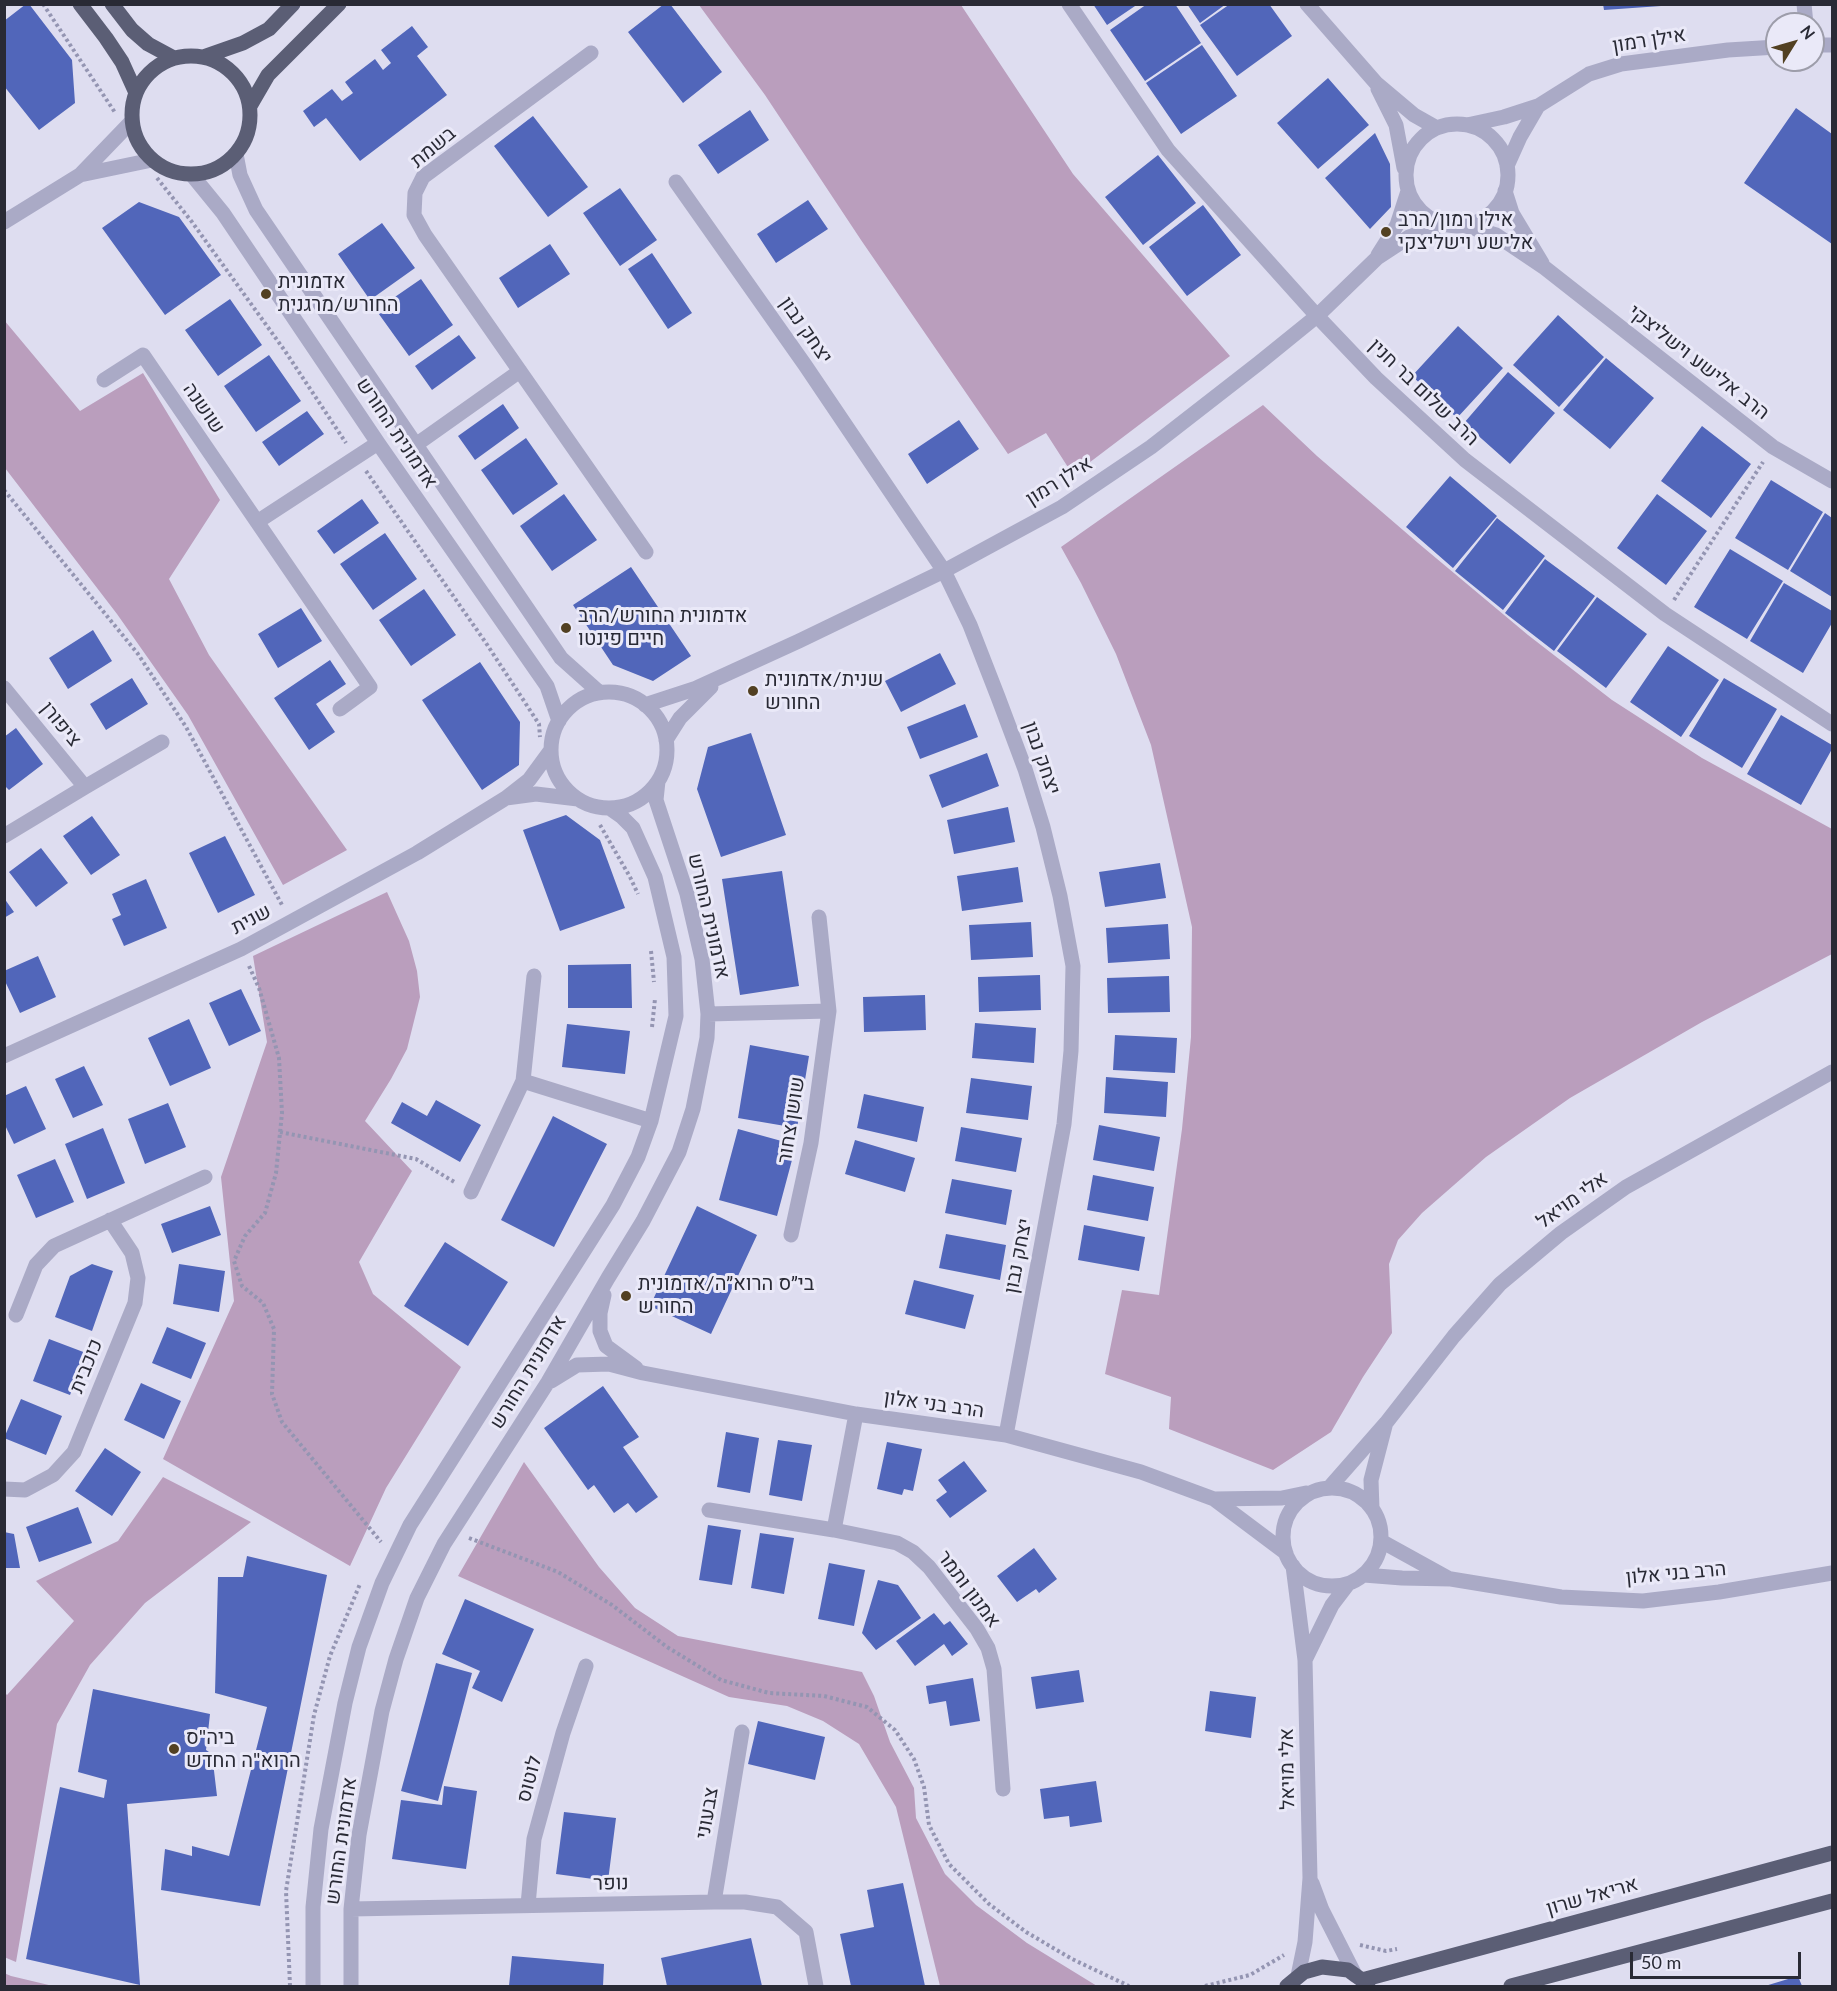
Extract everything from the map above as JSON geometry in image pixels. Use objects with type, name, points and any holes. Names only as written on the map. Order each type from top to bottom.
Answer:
[{"type":"main road","points":[[80,4],[122,62],[136,93]]},
{"type":"main road","points":[[111,4],[132,30],[148,44],[174,58]]},
{"type":"main road","points":[[203,57],[243,44],[269,29],[293,4]]},
{"type":"main road","points":[[250,106],[268,75],[339,4]]},
{"type":"main road","points":[[189,55],[220,63],[234,74],[244,89],[250,106],[249,128],[244,142],[236,154],[219,167],[206,173],[192,175],[166,169],[148,160],[128,124],[136,93],[147,75],[160,64],[174,58],[189,55]]},
{"type":"main road","name":"אריאל שרון","points":[[1362,1980],[1833,1853]]},
{"type":"main road","points":[[1511,1986],[1833,1901]]},
{"type":"main road","points":[[1292,1981],[1312,1969],[1322,1967],[1340,1968],[1362,1980]]},
{"type":"street","name":"הרב שלום בר חנין","points":[[1069,4],[1168,150],[1317,316],[1376,378],[1465,460],[1665,614],[1833,724]]},
{"type":"street","points":[[1307,4],[1376,83],[1414,115],[1437,128]]},
{"type":"street","name":"אילן רמון","points":[[1467,125],[1504,117],[1538,106],[1589,74],[1621,64],[1728,50],[1765,48]]},
{"type":"street","name":"בשמת","points":[[591,53],[423,177],[415,193],[414,215],[425,235],[646,552]]},
{"type":"street","points":[[1376,83],[1396,125],[1407,183],[1416,206],[1428,217],[1444,224],[1463,225],[1476,222],[1489,214],[1505,191],[1507,166],[1502,152],[1481,130],[1467,125],[1452,124],[1424,135],[1414,147],[1407,160],[1407,183]]},
{"type":"street","name":"אילן רמון","points":[[1507,166],[1538,106]]},
{"type":"street","points":[[4,222],[80,175],[128,124]]},
{"type":"street","name":"אדמונית החורש","points":[[236,154],[240,175],[256,210],[561,658],[599,692]]},
{"type":"street","points":[[80,175],[148,160]]},
{"type":"street","name":"אדמונית החורש","points":[[192,175],[223,213],[547,686],[559,721]]},
{"type":"street","name":"יצחק נבון","points":[[676,182],[805,365],[944,571],[970,625],[1025,769],[1043,827],[1060,896],[1073,966],[1071,1051],[1064,1124],[1006,1435]]},
{"type":"street","name":"אילן רמון","points":[[1377,258],[1397,225],[1407,183]]},
{"type":"street","name":"הרב אלישע וישליצקי","points":[[1505,191],[1512,213],[1545,268]]},
{"type":"street","name":"אילן רמון","points":[[645,705],[673,697],[722,677],[944,571],[1062,507],[1151,447],[1317,316],[1377,258],[1409,237],[1444,224]]},
{"type":"street","name":"הרב אלישע וישליצקי","points":[[1463,225],[1496,235],[1545,268],[1773,447],[1833,481]]},
{"type":"street","name":"שושנה","points":[[104,380],[143,355],[370,687],[340,709]]},
{"type":"street","points":[[417,444],[520,370]]},
{"type":"street","points":[[257,522],[378,442]]},
{"type":"street","name":"אילן רמון","points":[[666,740],[694,702],[722,677]]},
{"type":"street","name":"ציפורן","points":[[4,688],[85,786]]},
{"type":"street","points":[[599,692],[628,695],[645,705],[659,721],[666,740],[666,762],[658,782],[638,801],[611,809],[596,807],[569,793],[558,777],[552,758],[547,756],[555,730],[565,712],[576,702],[599,692]]},
{"type":"street","points":[[4,836],[162,742]]},
{"type":"street","name":"שנית","points":[[4,1056],[241,949],[417,854],[506,798],[529,780],[547,756]]},
{"type":"street","name":"אדמונית החורש","points":[[351,1986],[351,1909],[359,1835],[382,1711],[396,1659],[417,1598],[452,1532],[548,1382],[643,1221],[679,1152],[693,1109],[707,1038],[708,1014],[702,959],[687,894],[656,800],[658,782]]},
{"type":"street","name":"שנית","points":[[506,798],[536,794],[578,799]]},
{"type":"street","name":"אדמונית החורש","points":[[313,1986],[313,1907],[321,1829],[359,1647],[382,1583],[410,1525],[613,1205],[638,1157],[651,1121],[676,1016],[674,957],[655,877],[633,828],[611,809]]},
{"type":"street","name":"שושן צחור","points":[[791,1235],[811,1143],[828,1011],[819,917]]},
{"type":"street","points":[[471,1192],[523,1081],[534,976]]},
{"type":"street","points":[[708,1014],[828,1011]]},
{"type":"street","name":"אלי מויאל","points":[[1321,1489],[1386,1423],[1454,1336],[1500,1284],[1561,1233],[1626,1188],[1833,1072]]},
{"type":"street","points":[[523,1081],[651,1121]]},
{"type":"street","points":[[16,1315],[36,1265],[54,1246],[205,1177]]},
{"type":"street","name":"כוכבית","points":[[4,1490],[25,1490],[53,1475],[74,1452],[135,1303],[138,1278],[132,1254],[110,1220]]},
{"type":"street","name":"הרב בני אלון","points":[[608,1278],[600,1313],[600,1331],[606,1346],[643,1373]]},
{"type":"street","name":"הרב בני אלון","points":[[548,1382],[577,1365],[609,1364],[643,1373],[856,1414],[1006,1435],[1141,1472],[1214,1499],[1289,1560]]},
{"type":"street","points":[[834,1530],[856,1414]]},
{"type":"street","name":"אלי מויאל","points":[[1372,1509],[1371,1480],[1386,1423]]},
{"type":"street","points":[[1337,1488],[1353,1492],[1367,1502],[1372,1509],[1378,1519],[1381,1541],[1377,1556],[1364,1575],[1347,1584],[1332,1586],[1318,1584],[1304,1577],[1289,1560],[1283,1538],[1287,1516],[1301,1498],[1321,1489],[1337,1488]]},
{"type":"street","name":"הרב בני אלון","points":[[1214,1499],[1282,1498],[1321,1489]]},
{"type":"street","name":"אמנון ותמר","points":[[709,1510],[834,1530],[897,1543],[913,1552],[929,1567],[977,1629],[988,1648],[994,1669],[1003,1789]]},
{"type":"street","name":"הרב בני אלון","points":[[1381,1541],[1451,1579]]},
{"type":"street","name":"אלי מויאל","points":[[1289,1560],[1305,1660],[1310,1878],[1305,1942],[1292,1981]]},
{"type":"street","name":"הרב בני אלון","points":[[1364,1575],[1451,1579],[1560,1597],[1642,1601],[1719,1592],[1833,1573]]},
{"type":"street","name":"אלי מויאל","points":[[1305,1660],[1332,1605],[1347,1584]]},
{"type":"street","name":"לוטוס","points":[[528,1905],[534,1839],[563,1733],[586,1666]]},
{"type":"street","name":"צבעוני","points":[[714,1902],[742,1732]]},
{"type":"street","name":"אלי מויאל","points":[[1310,1878],[1323,1910],[1362,1980]]},
{"type":"street","name":"נופר","points":[[351,1909],[714,1902],[745,1902],[777,1907],[806,1932],[816,1986]]},
{"type":"path","points":[[43,4],[128,124]]},
{"type":"path","points":[[148,160],[278,341],[486,642],[539,724],[547,756]]},
{"type":"path","points":[[1665,614],[1773,447]]},
{"type":"path","points":[[4,490],[138,654],[186,727],[291,922]]},
{"type":"path","points":[[598,822],[642,902]]},
{"type":"path","points":[[651,942],[654,986]]},
{"type":"path","points":[[241,949],[260,988],[279,1058],[282,1113],[276,1173],[265,1213],[245,1236],[234,1261],[242,1286],[263,1303],[274,1329],[272,1394],[282,1422],[394,1558]]},
{"type":"path","points":[[652,1029],[655,998]]},
{"type":"path","points":[[280,1132],[416,1159],[471,1192]]},
{"type":"path","points":[[375,1551],[386,1532]]},
{"type":"path","points":[[452,1532],[558,1572],[612,1605],[667,1647],[721,1680],[769,1693],[824,1696],[867,1707],[895,1730],[914,1760],[924,1787],[929,1825],[949,1864],[989,1904],[1026,1932],[1072,1959],[1129,1986]]},
{"type":"path","points":[[290,1986],[286,1891],[314,1715],[330,1656],[361,1580]]},
{"type":"path","points":[[1339,1941],[1386,1950],[1407,1948]]},
{"type":"path","points":[[1205,1986],[1250,1975],[1305,1942]]},
{"type":"shaded area","points":[[699,5],[961,5],[1073,174],[1230,356],[1073,475],[1046,433],[1008,454],[765,95]]},
{"type":"shaded area","points":[[4,320],[80,411],[143,373],[220,500],[169,579],[209,655],[347,850],[283,885],[188,715],[117,614],[5,468]]},
{"type":"shaded area","points":[[1263,405],[1317,456],[1418,543],[1528,635],[1612,700],[1702,758],[1832,829],[1832,954],[1702,1022],[1570,1098],[1486,1157],[1422,1213],[1398,1240],[1389,1264],[1392,1333],[1331,1432],[1273,1470],[1169,1429],[1171,1397],[1105,1374],[1122,1290],[1159,1295],[1182,1129],[1191,1037],[1192,927],[1151,745],[1116,654],[1061,547]]},
{"type":"shaded area","points":[[387,892],[409,941],[417,971],[420,997],[407,1049],[365,1121],[412,1171],[359,1262],[373,1294],[461,1367],[386,1488],[350,1566],[163,1459],[234,1301],[221,1177],[267,1042],[253,956]]},
{"type":"shaded area","points":[[524,1462],[599,1567],[635,1608],[678,1636],[862,1672],[874,1696],[890,1742],[914,1788],[916,1818],[945,1874],[976,1905],[1027,1943],[1097,1986],[940,1986],[896,1807],[859,1744],[823,1721],[787,1706],[729,1697],[458,1576]]},
{"type":"shaded area","points":[[163,1477],[251,1522],[145,1603],[90,1665],[57,1724],[16,1962],[4,1957],[5,1693],[7,1695],[74,1621],[36,1581],[118,1541]]},
{"type":"shaded area","points":[[4,1973],[11,1976],[53,1986],[5,1986]]},
{"type":"building","points":[[29,4],[72,60],[75,103],[39,130],[4,86],[4,21]]},
{"type":"building","points":[[664,4],[670,4],[722,72],[683,103],[628,32]]},
{"type":"building","points":[[1093,4],[1138,4],[1107,25]]},
{"type":"building","points":[[1147,4],[1175,4],[1201,43],[1145,81],[1110,30]]},
{"type":"building","points":[[1187,4],[1226,4],[1200,23]]},
{"type":"building","points":[[1230,4],[1269,4],[1292,36],[1237,76],[1200,25]]},
{"type":"building","points":[[1603,4],[1661,4],[1661,6],[1604,10]]},
{"type":"building","points":[[412,26],[428,47],[417,56],[447,95],[360,161],[326,118],[314,127],[303,111],[332,89],[342,101],[353,93],[345,82],[375,59],[383,70],[391,63],[381,50]]},
{"type":"building","points":[[1202,45],[1237,96],[1181,134],[1146,83]]},
{"type":"building","points":[[1328,78],[1369,125],[1318,169],[1277,123]]},
{"type":"building","points":[[1796,108],[1832,134],[1832,244],[1744,183]]},
{"type":"building","points":[[750,110],[769,140],[718,174],[698,145]]},
{"type":"building","points":[[533,116],[588,187],[548,217],[494,146]]},
{"type":"building","points":[[1375,133],[1390,164],[1391,207],[1370,229],[1325,178]]},
{"type":"building","points":[[1158,155],[1196,203],[1143,245],[1105,197]]},
{"type":"building","points":[[620,188],[657,240],[620,266],[583,213]]},
{"type":"building","points":[[808,200],[828,229],[776,263],[757,234]]},
{"type":"building","points":[[139,202],[179,217],[221,275],[165,315],[102,228]]},
{"type":"building","points":[[1203,205],[1241,255],[1187,296],[1149,247]]},
{"type":"building","points":[[382,223],[415,268],[370,300],[338,254]]},
{"type":"building","points":[[550,244],[570,274],[518,308],[499,278]]},
{"type":"building","points":[[652,253],[692,313],[668,329],[628,269]]},
{"type":"building","points":[[421,279],[453,325],[409,356],[376,310]]},
{"type":"building","points":[[230,299],[262,345],[218,376],[185,330]]},
{"type":"building","points":[[1558,315],[1604,357],[1559,407],[1513,365]]},
{"type":"building","points":[[1458,326],[1503,368],[1457,418],[1412,376]]},
{"type":"building","points":[[459,335],[476,358],[432,390],[415,366]]},
{"type":"building","points":[[269,355],[301,401],[256,432],[224,386]]},
{"type":"building","points":[[1606,358],[1654,398],[1610,449],[1563,410]]},
{"type":"building","points":[[1508,372],[1555,413],[1510,464],[1464,423]]},
{"type":"building","points":[[503,404],[519,428],[475,460],[458,436]]},
{"type":"building","points":[[307,411],[324,434],[279,466],[262,442]]},
{"type":"building","points":[[959,420],[979,449],[927,484],[908,454]]},
{"type":"building","points":[[1702,426],[1751,464],[1711,518],[1661,481]]},
{"type":"building","points":[[526,438],[558,484],[513,515],[481,470]]},
{"type":"building","points":[[1450,476],[1497,516],[1453,568],[1406,527]]},
{"type":"building","points":[[1771,480],[1823,512],[1788,570],[1735,538]]},
{"type":"building","points":[[564,494],[597,540],[552,571],[520,526]]},
{"type":"building","points":[[1657,494],[1707,531],[1666,585],[1617,548]]},
{"type":"building","points":[[362,499],[379,523],[334,554],[317,531]]},
{"type":"building","points":[[1825,513],[1832,518],[1832,597],[1790,571]]},
{"type":"building","points":[[1497,518],[1545,556],[1503,610],[1455,571]]},
{"type":"building","points":[[385,533],[417,579],[373,610],[340,564]]},
{"type":"building","points":[[1730,549],[1783,581],[1747,639],[1694,607]]},
{"type":"building","points":[[1545,559],[1595,596],[1554,651],[1505,613]]},
{"type":"building","points":[[631,567],[691,656],[653,681],[613,665],[573,605]]},
{"type":"building","points":[[1784,583],[1832,611],[1832,623],[1803,673],[1750,641]]},
{"type":"building","points":[[424,589],[456,635],[411,666],[379,620]]},
{"type":"building","points":[[1597,597],[1647,634],[1606,688],[1557,651]]},
{"type":"building","points":[[301,608],[322,641],[278,668],[258,634]]},
{"type":"building","points":[[93,630],[112,661],[68,689],[49,658]]},
{"type":"building","points":[[1668,646],[1719,680],[1681,737],[1630,702]]},
{"type":"building","points":[[940,653],[956,684],[901,712],[885,681]]},
{"type":"building","points":[[330,660],[346,684],[316,704],[335,732],[309,750],[274,698]]},
{"type":"building","points":[[480,662],[520,722],[519,765],[482,790],[422,700]]},
{"type":"building","points":[[132,678],[148,704],[106,730],[90,704]]},
{"type":"building","points":[[1724,678],[1777,709],[1742,768],[1689,736]]},
{"type":"building","points":[[965,704],[978,737],[920,759],[907,727]]},
{"type":"building","points":[[1781,715],[1832,745],[1832,749],[1801,805],[1747,774]]},
{"type":"building","points":[[16,728],[43,764],[9,790],[4,785],[4,737]]},
{"type":"building","points":[[751,733],[786,835],[721,857],[697,789],[708,747]]},
{"type":"building","points":[[987,753],[999,786],[942,808],[929,775]]},
{"type":"building","points":[[1008,807],[1015,842],[954,854],[947,820]]},
{"type":"building","points":[[566,815],[600,840],[625,908],[560,931],[523,830]]},
{"type":"building","points":[[92,816],[120,855],[91,875],[63,836]]},
{"type":"building","points":[[225,836],[255,895],[218,913],[189,853]]},
{"type":"building","points":[[41,848],[68,883],[36,907],[9,872]]},
{"type":"building","points":[[1160,863],[1166,898],[1105,907],[1099,872]]},
{"type":"building","points":[[1018,867],[1023,902],[962,911],[957,876]]},
{"type":"building","points":[[782,871],[799,986],[740,995],[722,879]]},
{"type":"building","points":[[146,879],[167,928],[124,946],[112,919],[121,915],[112,894]]},
{"type":"building","points":[[4,898],[14,912],[4,918]]},
{"type":"building","points":[[1031,922],[1033,957],[971,960],[969,925]]},
{"type":"building","points":[[1168,924],[1170,959],[1108,963],[1106,928]]},
{"type":"building","points":[[38,956],[56,997],[20,1013],[4,979],[4,971]]},
{"type":"building","points":[[631,964],[632,1008],[568,1008],[568,965]]},
{"type":"building","points":[[1040,975],[1041,1010],[979,1012],[978,977]]},
{"type":"building","points":[[1169,976],[1170,1012],[1108,1013],[1107,978]]},
{"type":"building","points":[[241,989],[261,1031],[229,1046],[209,1003]]},
{"type":"building","points":[[925,995],[926,1030],[864,1032],[863,997]]},
{"type":"building","points":[[189,1019],[211,1068],[170,1086],[148,1038]]},
{"type":"building","points":[[975,1023],[1036,1028],[1034,1063],[972,1058]]},
{"type":"building","points":[[567,1024],[630,1031],[625,1074],[562,1067]]},
{"type":"building","points":[[1115,1035],[1177,1038],[1175,1073],[1113,1070]]},
{"type":"building","points":[[750,1045],[809,1056],[797,1128],[738,1118]]},
{"type":"building","points":[[84,1066],[103,1105],[73,1118],[55,1079]]},
{"type":"building","points":[[1106,1077],[1168,1082],[1166,1117],[1104,1113]]},
{"type":"building","points":[[971,1078],[1032,1086],[1028,1120],[966,1113]]},
{"type":"building","points":[[26,1086],[46,1129],[14,1144],[4,1123],[4,1096]]},
{"type":"building","points":[[864,1094],[924,1107],[917,1142],[857,1128]]},
{"type":"building","points":[[436,1100],[481,1125],[460,1162],[391,1123],[402,1102],[427,1116]]},
{"type":"building","points":[[168,1103],[186,1147],[145,1164],[128,1119]]},
{"type":"building","points":[[553,1116],[607,1144],[554,1247],[501,1220]]},
{"type":"building","points":[[1099,1125],[1160,1137],[1154,1171],[1093,1160]]},
{"type":"building","points":[[961,1127],[1022,1138],[1016,1172],[955,1161]]},
{"type":"building","points":[[103,1128],[125,1183],[87,1199],[65,1144]]},
{"type":"building","points":[[738,1129],[796,1145],[777,1216],[719,1200]]},
{"type":"building","points":[[855,1140],[915,1158],[905,1192],[845,1174]]},
{"type":"building","points":[[55,1159],[74,1202],[36,1218],[17,1175]]},
{"type":"building","points":[[1093,1175],[1154,1187],[1148,1221],[1087,1210]]},
{"type":"building","points":[[952,1179],[1012,1190],[1006,1225],[945,1213]]},
{"type":"building","points":[[210,1206],[221,1235],[172,1253],[161,1224]]},
{"type":"building","points":[[697,1206],[757,1235],[711,1334],[650,1306]]},
{"type":"building","points":[[1084,1225],[1145,1237],[1139,1271],[1078,1260]]},
{"type":"building","points":[[946,1234],[1006,1245],[1000,1280],[939,1268]]},
{"type":"building","points":[[445,1242],[508,1282],[468,1346],[404,1306]]},
{"type":"building","points":[[92,1264],[113,1271],[92,1331],[55,1317],[70,1276]]},
{"type":"building","points":[[179,1264],[225,1271],[219,1312],[173,1304]]},
{"type":"building","points":[[914,1280],[974,1295],[965,1329],[905,1314]]},
{"type":"building","points":[[167,1327],[206,1343],[191,1379],[152,1363]]},
{"type":"building","points":[[49,1339],[86,1353],[70,1395],[33,1381]]},
{"type":"building","points":[[141,1383],[181,1401],[164,1439],[124,1420]]},
{"type":"building","points":[[603,1386],[639,1437],[623,1447],[658,1497],[636,1513],[628,1503],[614,1513],[594,1485],[588,1490],[544,1428]]},
{"type":"building","points":[[21,1399],[62,1416],[46,1455],[4,1438]]},
{"type":"building","points":[[726,1432],[759,1438],[750,1493],[717,1487]]},
{"type":"building","points":[[778,1440],[812,1445],[802,1501],[769,1495]]},
{"type":"building","points":[[887,1442],[922,1449],[913,1491],[904,1489],[902,1495],[877,1489]]},
{"type":"building","points":[[105,1448],[141,1472],[112,1516],[75,1491]]},
{"type":"building","points":[[964,1461],[987,1491],[950,1518],[936,1500],[947,1492],[938,1480]]},
{"type":"building","points":[[78,1507],[92,1543],[39,1562],[26,1527]]},
{"type":"building","points":[[708,1525],[741,1530],[732,1585],[699,1580]]},
{"type":"building","points":[[4,1532],[14,1534],[20,1568],[4,1568]]},
{"type":"building","points":[[760,1533],[794,1538],[784,1594],[751,1588]]},
{"type":"building","points":[[1034,1548],[1057,1579],[1039,1593],[1036,1589],[1017,1602],[997,1576]]},
{"type":"building","points":[[247,1556],[327,1575],[260,1906],[161,1890],[165,1849],[192,1856],[192,1846],[229,1856],[267,1707],[215,1693],[218,1577],[243,1577]]},
{"type":"building","points":[[829,1563],[865,1570],[854,1626],[818,1619]]},
{"type":"building","points":[[878,1580],[898,1585],[921,1618],[876,1650],[862,1633]]},
{"type":"building","points":[[465,1599],[534,1629],[502,1702],[472,1688],[480,1671],[442,1654]]},
{"type":"building","points":[[934,1613],[944,1625],[950,1621],[968,1644],[952,1656],[944,1644],[915,1666],[896,1641]]},
{"type":"building","points":[[436,1663],[472,1673],[438,1801],[401,1791]]},
{"type":"building","points":[[1079,1670],[1084,1702],[1036,1709],[1031,1677]]},
{"type":"building","points":[[973,1678],[980,1721],[950,1726],[946,1701],[929,1704],[926,1686]]},
{"type":"building","points":[[93,1689],[210,1714],[206,1750],[212,1754],[217,1796],[127,1804],[140,1985],[26,1959],[60,1787],[104,1798],[107,1780],[78,1772]]},
{"type":"building","points":[[1210,1691],[1256,1697],[1251,1738],[1205,1731]]},
{"type":"building","points":[[758,1721],[825,1737],[815,1780],[748,1764]]},
{"type":"building","points":[[1096,1781],[1102,1822],[1070,1827],[1069,1816],[1044,1819],[1040,1789]]},
{"type":"building","points":[[444,1786],[477,1791],[466,1869],[392,1859],[401,1800],[442,1805]]},
{"type":"building","points":[[564,1812],[616,1818],[608,1881],[556,1874]]},
{"type":"building","points":[[903,1883],[925,1986],[851,1986],[840,1934],[874,1927],[867,1890]]},
{"type":"building","points":[[751,1938],[762,1986],[667,1986],[661,1958]]},
{"type":"building","points":[[512,1956],[604,1964],[603,1986],[509,1986]]},
{"type":"building","points":[[1798,1976],[1802,1986],[1765,1986]]},
{"type":"place","name":"אילן רמון/הרב אלישע וישליצקי","points":[[1386,232]]},
{"type":"place","name":"אדמונית החורש/מרגנית","points":[[266,294]]},
{"type":"place","name":"אדמונית החורש/הרב חיים פינטו","points":[[566,628]]},
{"type":"place","name":"שנית/אדמונית החורש","points":[[753,691]]},
{"type":"place","name":"בי״ס הרוא״ה/אדמונית החורש","points":[[626,1296]]},
{"type":"place","name":"ביה\"ס הרוא\"ה החדש","points":[[174,1749]]}]
